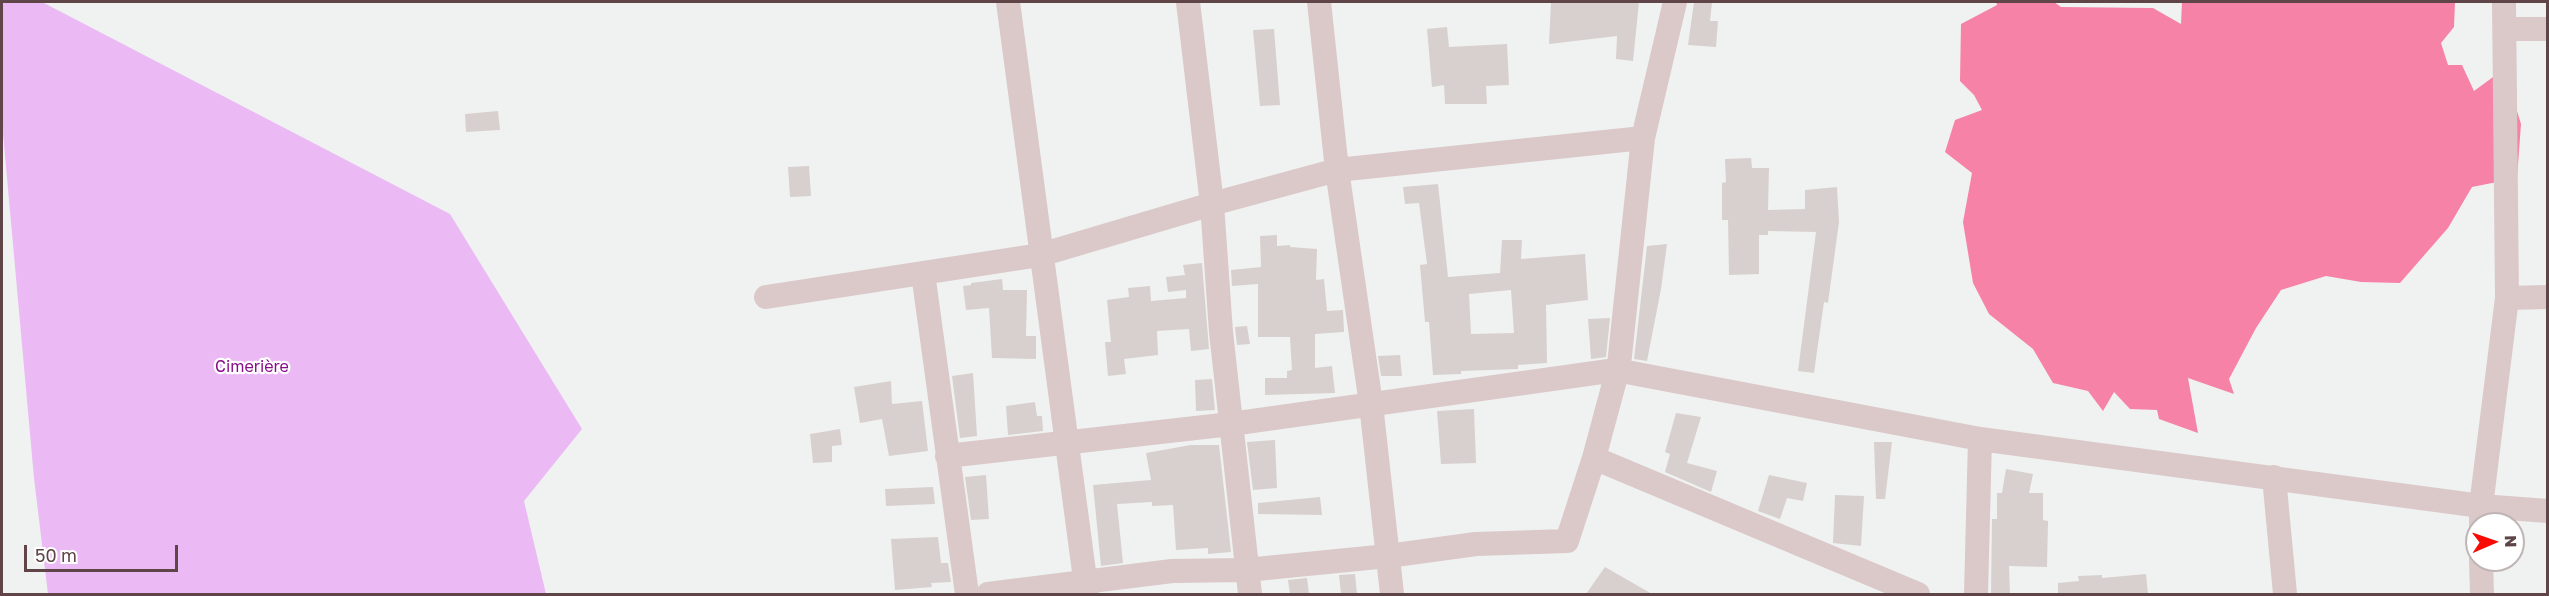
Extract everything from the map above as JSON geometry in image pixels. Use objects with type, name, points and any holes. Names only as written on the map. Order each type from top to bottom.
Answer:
[{"type":"street","points":[[1008,2],[1086,588]]},
{"type":"street","points":[[1188,2],[1212,204],[1221,332],[1250,594]]},
{"type":"street","points":[[1319,2],[1337,170],[1371,404],[1392,594]]},
{"type":"street","points":[[987,594],[1086,588],[1172,571],[1246,570],[1388,556],[1476,544],[1567,541],[1594,458],[1617,370],[1642,138],[1675,2]]},
{"type":"street","points":[[2481,512],[2507,298],[2504,2]]},
{"type":"street","points":[[2505,29],[2547,29]]},
{"type":"street","points":[[766,297],[1040,255],[1337,170],[1642,138]]},
{"type":"street","points":[[923,273],[967,594]]},
{"type":"street","points":[[2507,298],[2547,297]]},
{"type":"street","points":[[947,456],[1231,424],[1617,370],[1980,439],[2274,477],[2465,512]]},
{"type":"street","points":[[1976,594],[1980,439]]},
{"type":"street","points":[[1594,458],[1917,594]]},
{"type":"street","points":[[2274,477],[2284,594]]},
{"type":"street","points":[[2525,512],[2547,511]]},
{"type":"street","points":[[2481,572],[2482,594]]},
{"type":"green space","name":"Cimerière","points":[[2,2],[42,2],[450,214],[582,429],[524,501],[546,594],[48,594],[34,478],[2,122]]},
{"type":"shaded area","points":[[1996,2],[2054,2],[2061,7],[2153,8],[2181,24],[2182,2],[2455,2],[2454,27],[2441,43],[2448,65],[2462,65],[2474,91],[2504,69],[2521,124],[2517,178],[2472,187],[2448,228],[2400,283],[2361,282],[2326,276],[2281,290],[2256,328],[2229,379],[2234,394],[2188,378],[2198,433],[2159,419],[2157,410],[2130,409],[2114,392],[2103,411],[2088,391],[2053,383],[2033,349],[1989,314],[1973,283],[1963,222],[1972,173],[1945,152],[1955,120],[1982,110],[1974,95],[1960,81],[1961,24],[1997,5]]},
{"type":"building","points":[[1551,2],[1639,2],[1633,61],[1616,59],[1617,36],[1549,44]]},
{"type":"building","points":[[1694,2],[1712,2],[1710,21],[1718,21],[1716,47],[1688,45]]},
{"type":"building","points":[[1447,27],[1449,47],[1507,44],[1509,85],[1486,86],[1487,104],[1445,104],[1444,85],[1432,87],[1427,29]]},
{"type":"building","points":[[1274,29],[1280,105],[1260,106],[1253,30]]},
{"type":"building","points":[[498,111],[500,130],[466,132],[465,114]]},
{"type":"building","points":[[1751,158],[1752,168],[1769,168],[1768,210],[1805,209],[1805,190],[1837,187],[1839,222],[1828,303],[1824,302],[1814,373],[1798,371],[1816,232],[1768,231],[1768,235],[1759,235],[1759,274],[1729,275],[1728,220],[1722,220],[1722,183],[1726,182],[1725,159]]},
{"type":"building","points":[[809,166],[811,196],[790,197],[788,167]]},
{"type":"building","points":[[1438,184],[1448,277],[1500,273],[1502,240],[1522,240],[1521,259],[1585,254],[1588,300],[1546,305],[1547,363],[1518,365],[1518,369],[1461,371],[1461,374],[1433,375],[1429,322],[1425,322],[1420,265],[1427,264],[1419,203],[1405,204],[1403,187]],"holes":[[[1511,290],[1514,333],[1471,334],[1469,294]]]},
{"type":"building","points":[[1277,235],[1277,246],[1290,245],[1290,247],[1317,249],[1316,280],[1324,279],[1327,311],[1343,310],[1344,332],[1315,334],[1315,368],[1332,366],[1335,393],[1265,395],[1265,378],[1287,378],[1287,371],[1292,370],[1290,337],[1258,337],[1258,284],[1232,286],[1231,270],[1261,267],[1260,236]]},
{"type":"building","points":[[1667,244],[1647,361],[1634,359],[1647,246]]},
{"type":"building","points":[[1202,263],[1209,349],[1191,351],[1189,329],[1157,331],[1158,355],[1124,359],[1126,374],[1108,376],[1105,342],[1111,342],[1107,300],[1129,297],[1128,288],[1150,286],[1151,301],[1186,298],[1186,290],[1168,292],[1166,277],[1185,275],[1183,265]]},
{"type":"building","points":[[1002,279],[1003,290],[1027,290],[1026,336],[1036,336],[1036,359],[992,358],[989,308],[966,310],[963,286]]},
{"type":"building","points":[[1610,318],[1606,357],[1591,359],[1588,319]]},
{"type":"building","points":[[1247,326],[1250,344],[1237,345],[1235,327]]},
{"type":"building","points":[[1400,355],[1402,376],[1381,376],[1378,356]]},
{"type":"building","points":[[973,373],[977,436],[960,438],[952,376]]},
{"type":"building","points":[[1212,379],[1215,410],[1196,411],[1195,380]]},
{"type":"building","points":[[891,381],[892,404],[922,401],[928,451],[889,456],[882,419],[860,423],[854,387]]},
{"type":"building","points":[[1035,402],[1037,416],[1042,416],[1043,431],[1008,435],[1006,406]]},
{"type":"building","points":[[1474,409],[1476,463],[1441,464],[1437,411]]},
{"type":"building","points":[[1676,413],[1701,417],[1687,463],[1717,471],[1711,492],[1665,472],[1670,454],[1665,452]]},
{"type":"building","points":[[840,429],[842,445],[832,446],[832,462],[813,463],[810,434]]},
{"type":"building","points":[[1275,440],[1277,488],[1253,490],[1247,442]]},
{"type":"building","points":[[1874,442],[1892,442],[1885,499],[1876,499]]},
{"type":"building","points":[[1191,445],[1219,445],[1231,552],[1208,554],[1208,548],[1176,550],[1173,505],[1152,506],[1152,502],[1117,504],[1123,563],[1101,566],[1093,485],[1151,480],[1146,453]]},
{"type":"building","points":[[2006,469],[2033,474],[2029,493],[2043,493],[2043,520],[2048,521],[2047,567],[2009,566],[2010,594],[1991,594],[1992,519],[1997,519],[1997,493],[2002,493]]},
{"type":"building","points":[[986,475],[989,519],[971,520],[965,477]]},
{"type":"building","points":[[1769,475],[1807,483],[1803,501],[1787,498],[1780,519],[1758,511]]},
{"type":"building","points":[[933,487],[935,504],[886,506],[885,489]]},
{"type":"building","points":[[1835,495],[1864,496],[1861,546],[1833,543]]},
{"type":"building","points":[[1320,497],[1322,515],[1258,514],[1258,503]]},
{"type":"building","points":[[938,537],[941,563],[948,563],[951,582],[931,583],[932,587],[895,590],[891,539]]},
{"type":"building","points":[[1605,567],[1652,594],[1586,594]]},
{"type":"building","points":[[1355,574],[1357,594],[1341,594],[1339,575]]},
{"type":"building","points":[[2146,574],[2148,594],[2058,594],[2058,583],[2079,581],[2078,576],[2102,575],[2102,578]]},
{"type":"building","points":[[1307,578],[1309,594],[1290,594],[1288,580]]}]
